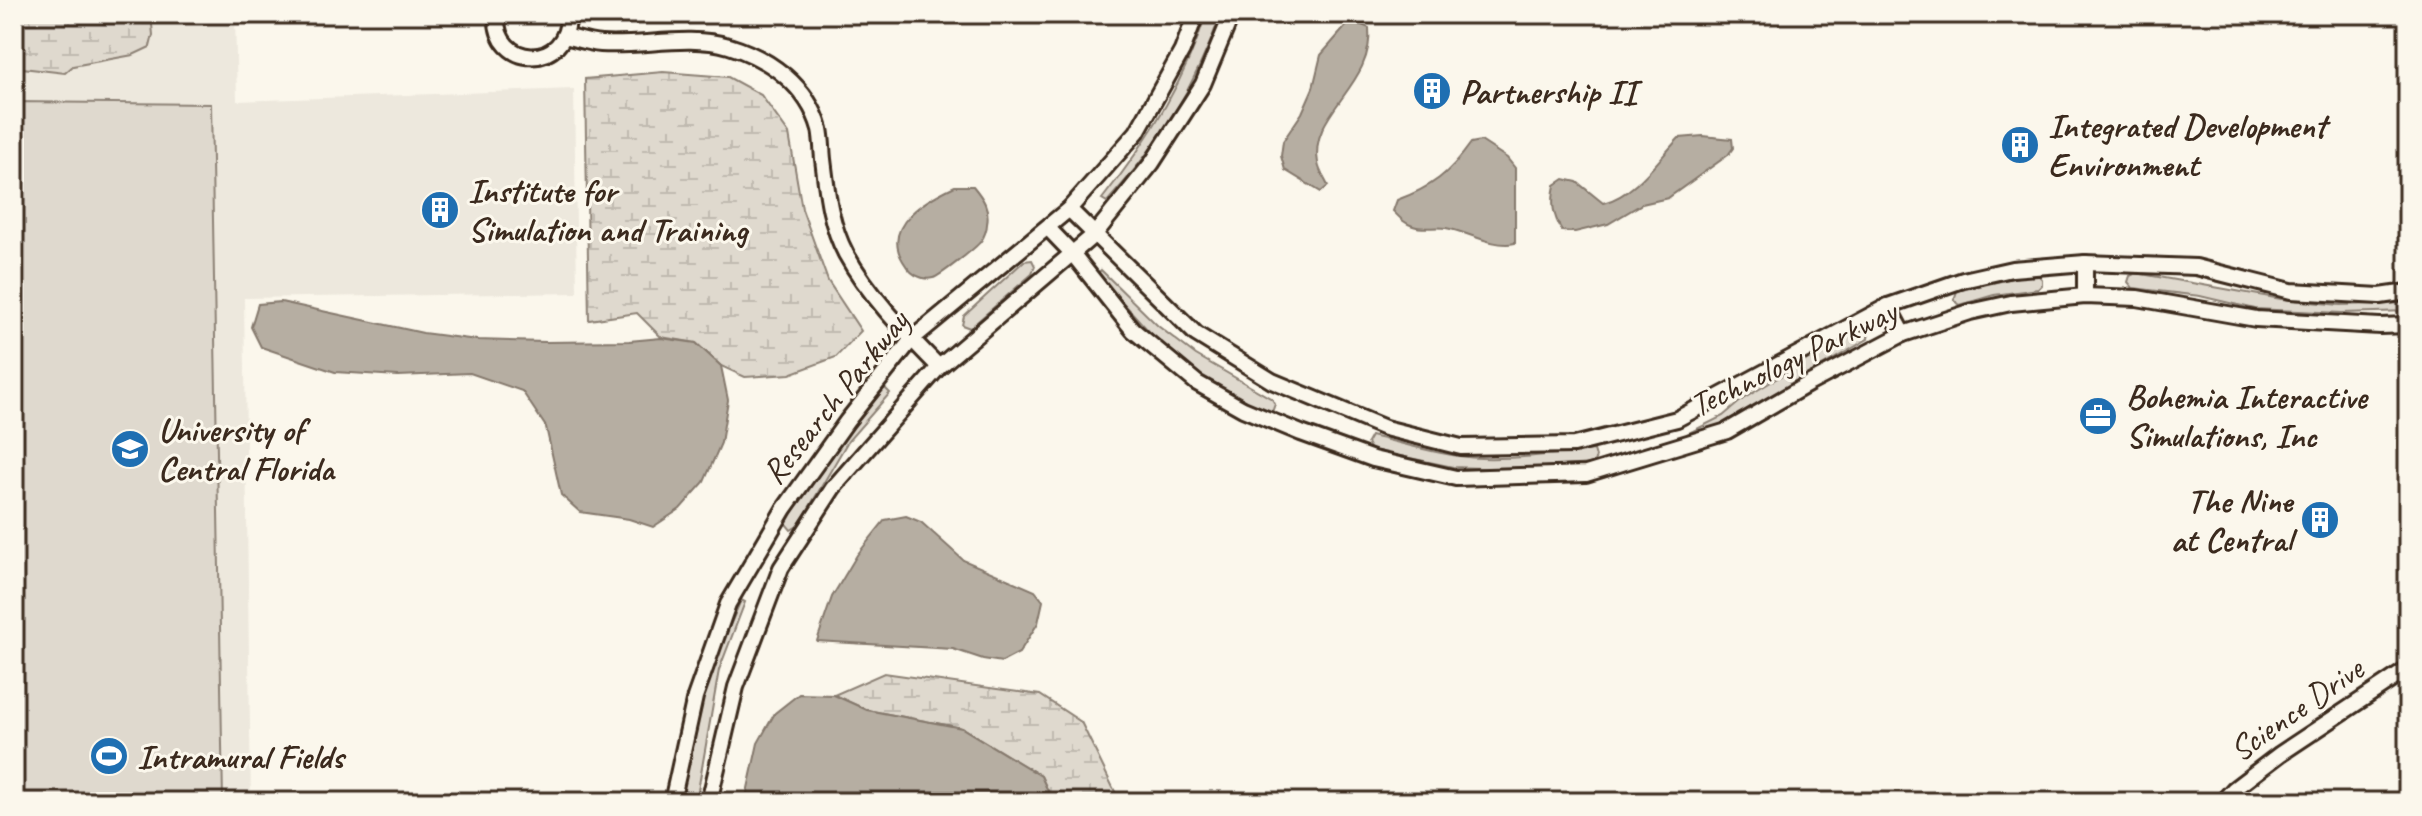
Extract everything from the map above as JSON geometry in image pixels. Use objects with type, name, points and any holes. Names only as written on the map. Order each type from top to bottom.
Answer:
[{"type":"street","points":[[497,14],[496,26],[500,38],[508,48],[531,57],[555,49],[565,36],[568,14]]},
{"type":"street","name":"Research Parkway","points":[[672,802],[695,697],[728,604],[784,509],[847,421],[912,339],[1069,209],[1137,132],[1182,51],[1196,14]]},
{"type":"street","name":"Research Parkway","points":[[709,802],[736,687],[781,568],[833,488],[939,367],[1095,234],[1152,163],[1203,84],[1232,14]]},
{"type":"street","points":[[565,36],[599,44],[702,41],[726,45],[760,57],[787,76],[803,96],[819,128],[830,214],[846,254],[873,293],[939,367]]},
{"type":"street","name":"Technology Parkway","points":[[1069,209],[1196,334],[1272,381],[1385,428],[1461,447],[1574,445],[1677,419],[1888,306],[1963,280],[2012,269],[2085,263],[2196,267],[2291,291],[2380,296],[2408,292]]},
{"type":"street","name":"Technology Parkway","points":[[1048,228],[1072,253],[1133,330],[1197,383],[1243,409],[1301,433],[1373,459],[1456,478],[1586,474],[1727,431],[1903,334],[1970,312],[2011,303],[2085,296],[2137,298],[2256,319],[2408,325]]},
{"type":"street","points":[[2085,263],[2085,296]]},
{"type":"street","points":[[1888,306],[1903,334]]},
{"type":"street","points":[[1635,430],[1643,457]]},
{"type":"street","name":"Science Drive","points":[[2222,802],[2280,754],[2408,669]]},
{"type":"shaded area","name":"University of Central Florida","points":[[14,14],[235,14],[237,101],[574,89],[577,293],[244,298],[251,802],[14,802]]},
{"type":"shaded area","points":[[1357,23],[1369,28],[1368,48],[1353,83],[1323,129],[1318,145],[1318,163],[1328,186],[1321,192],[1285,170],[1281,156],[1283,141],[1302,113],[1313,88],[1321,55],[1347,25]]},
{"type":"shaded area","points":[[1703,136],[1732,139],[1733,148],[1728,155],[1668,198],[1642,204],[1608,224],[1575,232],[1562,231],[1554,209],[1555,185],[1564,179],[1577,182],[1603,203],[1635,185],[1679,138]]},
{"type":"shaded area","points":[[1481,141],[1507,158],[1515,168],[1515,243],[1489,242],[1446,228],[1417,227],[1405,222],[1393,211],[1397,200],[1439,178],[1471,143]]},
{"type":"shaded area","points":[[955,186],[973,186],[983,199],[987,208],[984,235],[973,249],[937,276],[926,279],[917,276],[906,266],[898,248],[902,225],[920,206]]},
{"type":"shaded area","points":[[281,302],[423,333],[477,340],[546,342],[661,338],[696,343],[721,366],[728,400],[721,443],[704,482],[680,509],[653,527],[629,519],[580,512],[561,495],[546,427],[522,391],[470,373],[398,376],[335,372],[261,347],[251,327],[258,304]]},
{"type":"shaded area","points":[[906,516],[921,522],[963,560],[1035,591],[1043,601],[1038,623],[1019,653],[1002,662],[953,649],[817,641],[832,597],[857,555],[885,520]]},
{"type":"shaded area","points":[[799,694],[834,695],[867,710],[962,728],[1041,776],[1053,802],[745,802],[758,743],[775,713]]},
{"type":"green space","points":[[14,14],[151,14],[153,35],[150,47],[133,55],[73,66],[65,73],[14,67]]},
{"type":"green space","points":[[1206,14],[1221,14],[1187,91],[1159,136],[1107,202],[1102,199],[1163,111],[1187,63]]},
{"type":"green space","points":[[663,72],[728,77],[761,95],[789,134],[802,209],[828,281],[861,331],[836,357],[790,374],[745,377],[721,366],[696,343],[661,337],[637,313],[589,320],[585,79]]},
{"type":"green space","points":[[14,102],[211,104],[223,802],[14,802]]},
{"type":"green space","points":[[1032,260],[1035,266],[1032,274],[970,328],[962,325],[964,316],[1024,261]]},
{"type":"green space","points":[[1101,270],[1158,326],[1196,355],[1272,399],[1275,404],[1272,412],[1264,414],[1207,382],[1166,350],[1097,274]]},
{"type":"green space","points":[[2036,273],[2042,279],[2038,289],[1994,295],[1960,305],[1954,300],[1957,291]]},
{"type":"green space","points":[[2136,273],[2281,299],[2340,305],[2408,303],[2408,311],[2342,313],[2255,309],[2200,296],[2133,288],[2128,282],[2130,276]]},
{"type":"green space","points":[[1861,327],[1869,331],[1868,339],[1721,425],[1697,434],[1687,434],[1723,416],[1743,399]]},
{"type":"green space","points":[[885,388],[890,393],[848,441],[799,525],[791,530],[786,524],[802,495],[839,441]]},
{"type":"green space","points":[[1371,436],[1467,457],[1524,457],[1594,450],[1596,457],[1593,464],[1509,469],[1453,467],[1371,450],[1367,443]]},
{"type":"green space","points":[[741,600],[745,602],[719,670],[696,802],[681,802],[694,730],[713,664]]},
{"type":"green space","points":[[884,673],[1040,695],[1081,722],[1120,802],[1053,802],[1041,776],[962,728],[867,710],[834,695]]},
{"type":"place","name":"Partnership II","points":[[1432,91]]},
{"type":"place","name":"Integrated Development Environment","points":[[2020,145]]},
{"type":"place","name":"Institute for Simulation and Training","points":[[440,210]]},
{"type":"place","name":"Bohemia Interactive Simulations, Inc","points":[[2098,416]]},
{"type":"place","name":"University of Central Florida","points":[[130,449]]},
{"type":"place","name":"The Nine at Central","points":[[2320,520]]},
{"type":"place","name":"Intramural Fields","points":[[109,756]]}]
